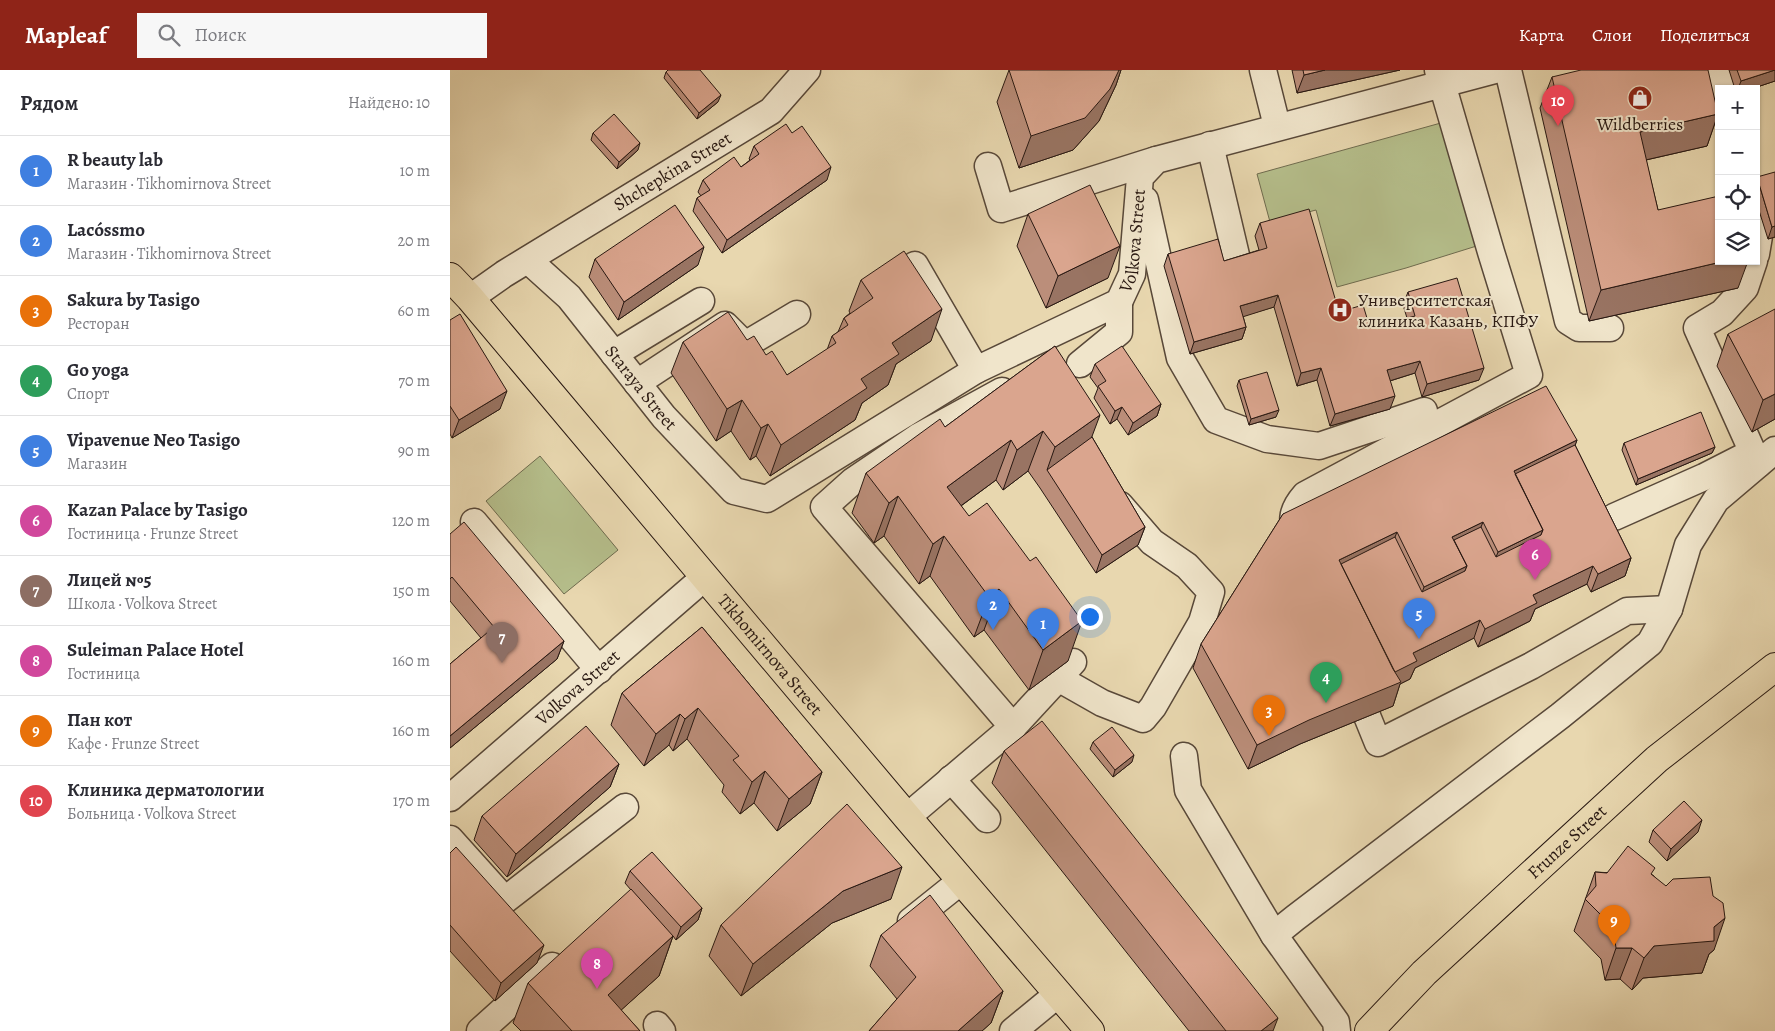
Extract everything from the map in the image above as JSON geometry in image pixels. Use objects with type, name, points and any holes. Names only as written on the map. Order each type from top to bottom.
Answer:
[{"type":"main road","name":"Tikhomirnova Street","points":[[450,277],[470,298],[906,817],[1090,1031]]},
{"type":"main road","name":"Frunze Street","points":[[1369,1031],[1424,973],[1650,766],[1775,667]]},
{"type":"street","name":"Shchepkina Street","points":[[470,298],[528,260],[771,111],[807,70]]},
{"type":"street","points":[[1263,70],[1277,126]]},
{"type":"street","points":[[988,166],[1000,209],[1148,168],[1210,145],[1440,77],[1495,70]]},
{"type":"street","points":[[1508,70],[1568,321],[1579,328],[1610,328]]},
{"type":"street","points":[[1718,70],[1722,85]]},
{"type":"street","points":[[1308,564],[1294,528],[1293,518],[1296,505],[1305,494],[1529,375],[1440,77]]},
{"type":"street","points":[[1210,145],[1239,268]]},
{"type":"street","points":[[1148,168],[1180,358],[1216,420],[1267,439],[1319,446],[1424,411]]},
{"type":"street","name":"Volkova Street","points":[[767,499],[976,370],[1119,302],[1132,274],[1148,168]]},
{"type":"street","name":"Staraya Street","points":[[528,260],[569,297],[664,417],[734,491],[767,499]]},
{"type":"street","points":[[915,265],[976,370]]},
{"type":"street","points":[[1753,265],[1745,288],[1722,313],[1697,328],[1762,455]]},
{"type":"street","points":[[614,354],[700,302]]},
{"type":"street","points":[[1080,364],[1119,332],[1119,302]]},
{"type":"street","points":[[637,383],[725,325],[745,345],[797,314]]},
{"type":"street","points":[[1013,727],[824,507],[853,481],[918,437],[1021,380]]},
{"type":"street","points":[[1614,517],[1704,477],[1762,455]]},
{"type":"street","points":[[1274,935],[1560,716],[1650,643],[1668,608],[1688,544],[1716,500],[1762,455]]},
{"type":"street","points":[[906,817],[1013,727],[1065,670],[1102,703],[1143,719],[1153,707],[1202,622],[1211,592],[1188,566],[1152,542],[1115,499],[1105,482]]},
{"type":"street","points":[[474,522],[599,670]]},
{"type":"street","name":"Volkova Street","points":[[450,798],[705,577]]},
{"type":"street","points":[[1346,662],[1378,743],[1531,666],[1627,611],[1668,608]]},
{"type":"street","points":[[1184,756],[1188,790],[1274,935],[1336,1022],[1338,1031]]},
{"type":"street","points":[[951,779],[986,818]]},
{"type":"street","points":[[450,839],[505,900],[625,807]]},
{"type":"street","points":[[911,922],[961,881]]},
{"type":"street","points":[[480,1031],[569,951]]},
{"type":"street","points":[[1013,1031],[1058,994]]},
{"type":"green space","points":[[1448,121],[1483,244],[1337,287],[1316,210],[1270,222],[1257,174]]},
{"type":"green space","points":[[540,456],[618,550],[564,594],[486,501]]},
{"type":"building","points":[[668,70],[700,70],[721,95],[699,113],[666,72]]},
{"type":"building","points":[[1009,70],[1119,70],[1110,89],[1085,118],[1031,136]]},
{"type":"building","points":[[1303,70],[1325,70],[1304,75]]},
{"type":"building","points":[[1581,70],[1708,70],[1715,101],[1715,115],[1640,132],[1658,210],[1715,197],[1715,263],[1601,290],[1552,77]]},
{"type":"building","points":[[1737,70],[1775,70],[1741,81]]},
{"type":"building","points":[[614,114],[640,143],[619,162],[593,133]]},
{"type":"building","points":[[786,124],[792,133],[802,126],[831,167],[727,240],[697,198],[710,190],[703,180],[734,157],[741,167],[759,154],[754,146]]},
{"type":"building","points":[[1775,172],[1775,226],[1772,227],[1760,187],[1760,176]]},
{"type":"building","points":[[1090,185],[1120,246],[1058,276],[1028,214]]},
{"type":"building","points":[[675,205],[704,247],[624,302],[595,259]]},
{"type":"building","points":[[1309,209],[1339,312],[1363,305],[1370,328],[1415,316],[1408,292],[1457,278],[1484,368],[1427,384],[1420,361],[1387,370],[1395,396],[1335,414],[1321,368],[1301,373],[1278,295],[1240,306],[1246,327],[1194,342],[1168,254],[1218,239],[1224,261],[1267,248],[1260,223]]},
{"type":"building","points":[[904,251],[942,309],[892,343],[899,354],[861,379],[867,388],[781,445],[768,424],[761,428],[742,400],[727,409],[683,342],[728,312],[747,340],[754,336],[766,355],[772,351],[787,375],[836,343],[832,336],[848,325],[844,318],[873,298],[861,280]]},
{"type":"building","points":[[1775,309],[1775,394],[1763,400],[1728,334]]},
{"type":"building","points":[[460,314],[507,391],[459,420],[450,406],[450,320]]},
{"type":"building","points":[[1055,346],[1100,415],[1055,447],[1043,431],[1017,450],[1011,440],[947,487],[969,516],[987,503],[1030,561],[1036,557],[1082,621],[1043,650],[999,589],[989,597],[944,536],[933,544],[898,496],[889,503],[866,473],[940,419],[945,427]]},
{"type":"building","points":[[1122,346],[1161,404],[1133,423],[1122,407],[1115,411],[1098,386],[1106,381],[1095,364]]},
{"type":"building","points":[[1267,372],[1279,410],[1251,419],[1239,380]]},
{"type":"building","points":[[1546,386],[1577,440],[1514,471],[1543,530],[1498,552],[1483,522],[1452,537],[1467,566],[1424,587],[1397,532],[1339,560],[1401,682],[1309,720],[1257,745],[1201,644],[1283,514]]},
{"type":"building","points":[[1701,412],[1715,447],[1638,479],[1624,443]]},
{"type":"building","points":[[1092,437],[1145,527],[1102,555],[1047,470]]},
{"type":"building","points":[[1575,445],[1631,558],[1598,574],[1593,566],[1533,595],[1537,603],[1485,629],[1480,620],[1413,653],[1417,661],[1395,672],[1341,564],[1395,537],[1422,592],[1465,571],[1467,566],[1454,540],[1481,527],[1496,557],[1541,535],[1543,530],[1515,474]]},
{"type":"building","points":[[464,522],[564,641],[450,736],[450,664],[494,627],[452,577],[450,579],[450,534]]},
{"type":"building","points":[[702,627],[822,772],[789,799],[765,771],[752,782],[733,760],[739,756],[698,708],[685,719],[680,714],[656,734],[622,693]]},
{"type":"building","points":[[1042,721],[1278,1018],[1261,1031],[1226,1031],[1004,751]]},
{"type":"building","points":[[586,726],[619,764],[516,854],[482,816]]},
{"type":"building","points":[[1112,727],[1134,755],[1115,770],[1093,742]]},
{"type":"building","points":[[1684,801],[1702,820],[1671,849],[1653,830]]},
{"type":"building","points":[[847,804],[902,867],[843,891],[753,964],[721,925]]},
{"type":"building","points":[[1628,846],[1655,868],[1651,874],[1666,886],[1673,879],[1710,877],[1713,896],[1723,903],[1725,918],[1714,927],[1714,941],[1654,946],[1644,958],[1632,948],[1616,948],[1613,927],[1585,899],[1596,886],[1595,872],[1607,873]]},
{"type":"building","points":[[456,847],[544,945],[501,983],[450,925],[450,853]]},
{"type":"building","points":[[652,852],[702,908],[681,927],[630,871]]},
{"type":"building","points":[[631,889],[673,936],[608,995],[640,1031],[572,1031],[528,983]]},
{"type":"building","points":[[930,895],[1003,991],[958,1031],[869,1031],[916,977],[881,935]]},
{"type":"place","name":"Wildberries","points":[[1640,98]]},
{"type":"place","name":"Клиника дерматологии","points":[[1558,126]]},
{"type":"place","name":"Университетская клиника Казань, КПФУ","points":[[1340,310]]},
{"type":"place","name":"Kazan Palace by Tasigo","points":[[1535,580]]},
{"type":"place","name":"Lacóssmo","points":[[993,630]]},
{"type":"place","name":"Vipavenue Neo Tasigo","points":[[1419,639]]},
{"type":"place","name":"R beauty lab","points":[[1043,649]]},
{"type":"place","name":"Лицей №5","points":[[502,663]]},
{"type":"place","name":"Go yoga","points":[[1326,703]]},
{"type":"place","name":"Sakura by Tasigo","points":[[1269,736]]},
{"type":"place","name":"Пан кот","points":[[1614,946]]},
{"type":"place","name":"Suleiman Palace Hotel","points":[[597,989]]}]
